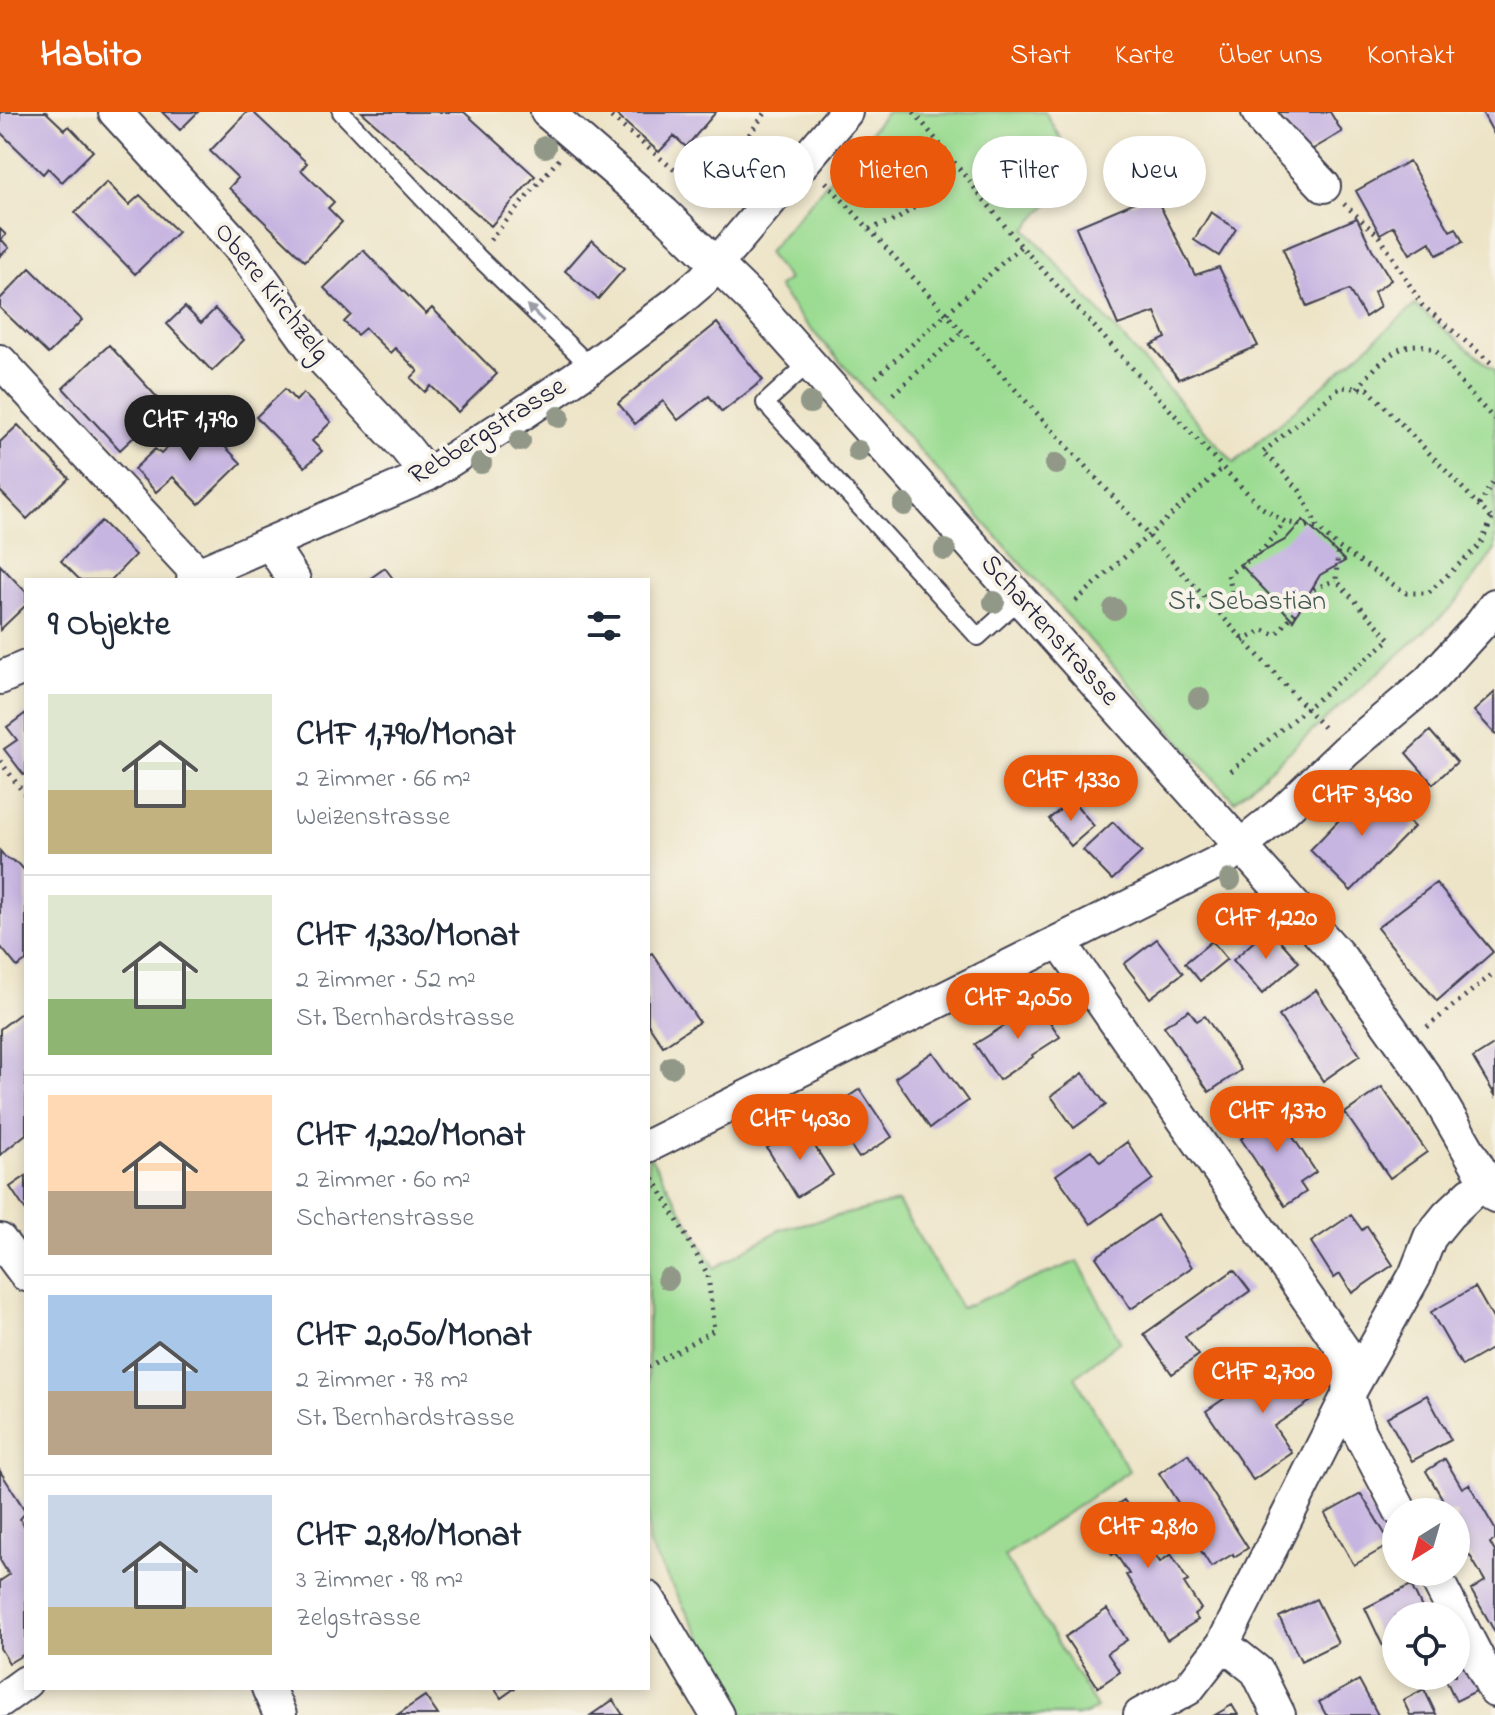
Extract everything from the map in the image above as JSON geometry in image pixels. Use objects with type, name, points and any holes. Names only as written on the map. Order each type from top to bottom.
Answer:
[{"type":"street","name":"Obere Kirchzelg","points":[[115,112],[241,249],[312,348],[405,447],[427,475]]},
{"type":"street","name":"Schartenstrasse","points":[[547,112],[664,213],[752,299],[1341,958],[1429,1082],[1492,1191]]},
{"type":"street","name":"Rebbergstrasse","points":[[195,577],[427,475],[591,367],[703,280],[846,112]]},
{"type":"street","points":[[1258,112],[1267,126],[1324,186]]},
{"type":"street","points":[[0,361],[195,577]]},
{"type":"street","points":[[270,543],[293,578]]},
{"type":"street","points":[[650,1145],[1226,858],[1428,682],[1495,605]]},
{"type":"street","points":[[0,678],[24,668]]},
{"type":"street","points":[[1060,942],[1345,1352],[1349,1373],[1348,1395],[1359,1432],[1394,1498]]},
{"type":"street","points":[[1140,1715],[1188,1689],[1223,1644],[1348,1395],[1415,1275],[1430,1237],[1471,1193],[1492,1191]]},
{"type":"street","points":[[0,1240],[24,1272]]},
{"type":"street","points":[[1440,1586],[1495,1691]]},
{"type":"street","points":[[650,1601],[717,1715]]},
{"type":"street","points":[[1223,1644],[1257,1671],[1279,1715]]},
{"type":"street","points":[[269,1690],[280,1715]]},
{"type":"lane","points":[[341,112],[477,256],[591,367]]},
{"type":"lane","points":[[809,363],[765,403],[978,637],[1020,599]]},
{"type":"path","points":[[605,112],[674,170]]},
{"type":"path","points":[[748,136],[766,112]]},
{"type":"path","points":[[914,112],[933,136]]},
{"type":"path","points":[[477,256],[562,155]]},
{"type":"path","points":[[956,164],[1021,246],[1261,507],[1285,522],[1318,528]]},
{"type":"path","points":[[821,176],[1346,751]]},
{"type":"path","points":[[1324,186],[1380,237],[1422,305],[1495,366]]},
{"type":"path","points":[[869,229],[896,220],[913,208]]},
{"type":"path","points":[[876,377],[1021,246]]},
{"type":"path","points":[[893,394],[962,332]]},
{"type":"path","points":[[1358,389],[1384,359],[1409,345],[1424,346],[1438,352],[1495,420]]},
{"type":"path","points":[[1341,387],[1358,389],[1368,389],[1494,518],[1480,545],[1428,593],[1406,593],[1338,547],[1318,528],[1300,491],[1262,453],[1341,387]]},
{"type":"path","points":[[1076,601],[1223,468]]},
{"type":"path","points":[[1479,505],[1495,478]]},
{"type":"path","points":[[1219,613],[1232,591],[1228,575],[1261,551],[1285,522]]},
{"type":"path","points":[[1231,771],[1390,639],[1336,580],[1338,547]]},
{"type":"path","points":[[1243,641],[1263,630],[1276,635],[1314,589],[1336,580]]},
{"type":"path","points":[[0,761],[24,793]]},
{"type":"path","points":[[1403,1045],[1495,972]]},
{"type":"path","points":[[650,1172],[708,1275],[714,1330],[650,1366]]},
{"type":"green space","name":"St. Sebastian","points":[[887,112],[1045,112],[1059,136],[972,136],[972,208],[1044,208],[1026,229],[1234,463],[1415,305],[1495,371],[1495,550],[1453,606],[1234,801],[801,318],[778,287],[788,279],[767,253],[805,208],[814,208],[814,198],[830,179],[830,208],[956,208],[956,136],[867,136]]},
{"type":"green space","points":[[650,1156],[715,1268],[781,1229],[898,1202],[961,1308],[1078,1261],[1120,1341],[1075,1377],[1129,1471],[1004,1556],[1097,1708],[1085,1715],[744,1715],[650,1547]]},
{"type":"building","points":[[0,112],[46,112],[65,130],[69,126],[93,151],[62,182],[48,168],[43,174],[0,132]]},
{"type":"building","points":[[162,112],[198,112],[180,130]]},
{"type":"building","points":[[247,112],[253,112],[307,163],[301,170],[334,202],[328,208],[342,222],[305,261],[229,188],[238,178],[210,151]]},
{"type":"building","points":[[362,112],[464,112],[535,176],[491,226]]},
{"type":"building","points":[[613,112],[716,112],[695,136],[674,136],[659,152]]},
{"type":"building","points":[[1278,112],[1330,112],[1342,132],[1303,155]]},
{"type":"building","points":[[1482,112],[1495,112],[1495,136]]},
{"type":"building","points":[[1409,161],[1450,231],[1456,228],[1463,242],[1437,255],[1430,242],[1410,254],[1394,226],[1380,234],[1356,191]]},
{"type":"building","points":[[107,182],[129,205],[140,195],[178,232],[135,274],[75,213]]},
{"type":"building","points":[[1121,208],[1161,208],[1195,275],[1219,267],[1258,346],[1179,379],[1151,345],[1166,338],[1155,312],[1118,325],[1076,227]]},
{"type":"building","points":[[1211,212],[1236,229],[1219,256],[1194,240]]},
{"type":"building","points":[[1357,218],[1391,280],[1374,292],[1380,307],[1365,317],[1349,290],[1307,307],[1283,249]]},
{"type":"building","points":[[0,229],[6,235],[1,239],[9,248],[0,256]]},
{"type":"building","points":[[592,240],[624,269],[598,299],[565,271]]},
{"type":"building","points":[[363,250],[426,314],[432,308],[497,374],[458,412],[431,386],[425,392],[411,378],[418,371],[395,348],[390,353],[365,328],[357,335],[344,322],[351,315],[324,288]]},
{"type":"building","points":[[30,268],[82,320],[48,354],[0,308],[0,299]]},
{"type":"building","points":[[185,307],[201,323],[215,309],[244,340],[212,371],[167,324]]},
{"type":"building","points":[[717,323],[763,380],[722,412],[709,396],[678,420],[663,401],[635,424],[618,403]]},
{"type":"building","points":[[109,345],[166,407],[120,450],[63,388]]},
{"type":"building","points":[[285,389],[296,401],[303,393],[331,422],[312,441],[322,451],[305,467],[256,417]]},
{"type":"building","points":[[198,419],[241,463],[199,504],[173,477],[156,492],[134,469],[155,449],[161,454]]},
{"type":"building","points":[[18,425],[69,478],[27,519],[0,491],[0,442]]},
{"type":"building","points":[[1303,520],[1345,561],[1320,575],[1293,620],[1240,564],[1285,540]]},
{"type":"building","points":[[101,521],[135,555],[113,578],[78,578],[61,561]]},
{"type":"building","points":[[0,565],[24,590],[24,607],[0,630]]},
{"type":"building","points":[[385,568],[392,578],[371,578]]},
{"type":"building","points":[[1495,692],[1495,734],[1474,711]]},
{"type":"building","points":[[24,714],[24,775],[4,749],[17,740],[7,727]]},
{"type":"building","points":[[1430,731],[1457,762],[1433,784],[1406,753]]},
{"type":"building","points":[[1372,786],[1414,827],[1351,891],[1310,850]]},
{"type":"building","points":[[1072,800],[1094,826],[1071,846],[1049,819]]},
{"type":"building","points":[[1113,822],[1142,852],[1112,880],[1083,850]]},
{"type":"building","points":[[0,851],[24,870],[24,962],[17,967],[0,946]]},
{"type":"building","points":[[1436,883],[1493,952],[1437,1001],[1377,928]]},
{"type":"building","points":[[1269,928],[1299,962],[1262,994],[1233,960]]},
{"type":"building","points":[[1157,939],[1183,973],[1150,998],[1124,964]]},
{"type":"building","points":[[1212,941],[1227,959],[1200,981],[1185,963]]},
{"type":"building","points":[[650,954],[699,1022],[663,1046],[650,1027]]},
{"type":"building","points":[[1316,990],[1360,1055],[1323,1081],[1279,1016]]},
{"type":"building","points":[[1036,1001],[1060,1037],[999,1080],[975,1044]]},
{"type":"building","points":[[1189,1010],[1197,1021],[1205,1016],[1241,1070],[1209,1092],[1164,1026]]},
{"type":"building","points":[[24,1011],[24,1136],[0,1155],[0,1029]]},
{"type":"building","points":[[1495,1044],[1495,1095],[1473,1058]]},
{"type":"building","points":[[933,1052],[968,1101],[930,1128],[895,1078]]},
{"type":"building","points":[[1083,1073],[1106,1105],[1074,1128],[1051,1096]]},
{"type":"building","points":[[1382,1087],[1427,1152],[1390,1178],[1345,1113]]},
{"type":"building","points":[[860,1089],[892,1137],[859,1158],[827,1111]]},
{"type":"building","points":[[1265,1109],[1277,1113],[1316,1172],[1300,1183],[1306,1192],[1285,1206],[1241,1139],[1243,1137],[1237,1127]]},
{"type":"building","points":[[802,1126],[833,1175],[797,1197],[767,1148]]},
{"type":"building","points":[[1127,1142],[1153,1179],[1091,1224],[1056,1175],[1091,1150],[1100,1162]]},
{"type":"building","points":[[24,1177],[24,1208],[10,1187]]},
{"type":"building","points":[[1157,1215],[1192,1267],[1131,1309],[1096,1257]]},
{"type":"building","points":[[1351,1215],[1362,1230],[1367,1226],[1393,1265],[1352,1293],[1340,1274],[1334,1278],[1311,1242]]},
{"type":"building","points":[[1234,1270],[1250,1291],[1185,1337],[1199,1355],[1172,1374],[1144,1334]]},
{"type":"building","points":[[1475,1287],[1495,1322],[1495,1347],[1462,1366],[1431,1312]]},
{"type":"building","points":[[1290,1354],[1320,1395],[1274,1426],[1292,1453],[1253,1480],[1206,1411]]},
{"type":"building","points":[[1427,1395],[1451,1440],[1412,1461],[1387,1417]]},
{"type":"building","points":[[1188,1454],[1248,1548],[1211,1567],[1196,1543],[1202,1540],[1159,1473]]},
{"type":"building","points":[[1445,1459],[1462,1488],[1469,1484],[1495,1529],[1495,1540],[1490,1543],[1495,1552],[1495,1632],[1471,1590],[1485,1581],[1470,1556],[1470,1498],[1442,1498],[1426,1471]]},
{"type":"building","points":[[0,1471],[24,1509],[20,1519],[24,1526],[24,1654],[9,1663],[0,1648],[0,1581],[9,1575],[0,1560]]},
{"type":"building","points":[[1361,1494],[1382,1529],[1382,1549],[1354,1565],[1325,1514]]},
{"type":"building","points":[[1124,1500],[1146,1533],[1152,1529],[1160,1541],[1150,1547],[1160,1562],[1171,1554],[1188,1581],[1184,1583],[1201,1609],[1194,1614],[1198,1620],[1167,1640],[1126,1575],[1129,1574],[1090,1522]]},
{"type":"building","points":[[1409,1586],[1419,1602],[1382,1602],[1382,1644],[1365,1608]]},
{"type":"building","points":[[1316,1599],[1338,1643],[1301,1661],[1279,1617]]},
{"type":"building","points":[[1107,1609],[1127,1640],[1107,1653],[1120,1672],[1098,1687],[1065,1637]]},
{"type":"building","points":[[1470,1670],[1480,1689],[1456,1701],[1451,1690],[1470,1690]]},
{"type":"building","points":[[1359,1680],[1378,1715],[1326,1715],[1319,1702]]},
{"type":"building","points":[[495,1690],[512,1690],[501,1698]]},
{"type":"building","points":[[1424,1690],[1436,1714],[1410,1715],[1403,1700]]},
{"type":"building","points":[[425,1696],[438,1715],[397,1715]]},
{"type":"building","points":[[613,1700],[623,1715],[591,1715]]},
{"type":"building","points":[[1232,1705],[1238,1715],[1215,1715]]}]
